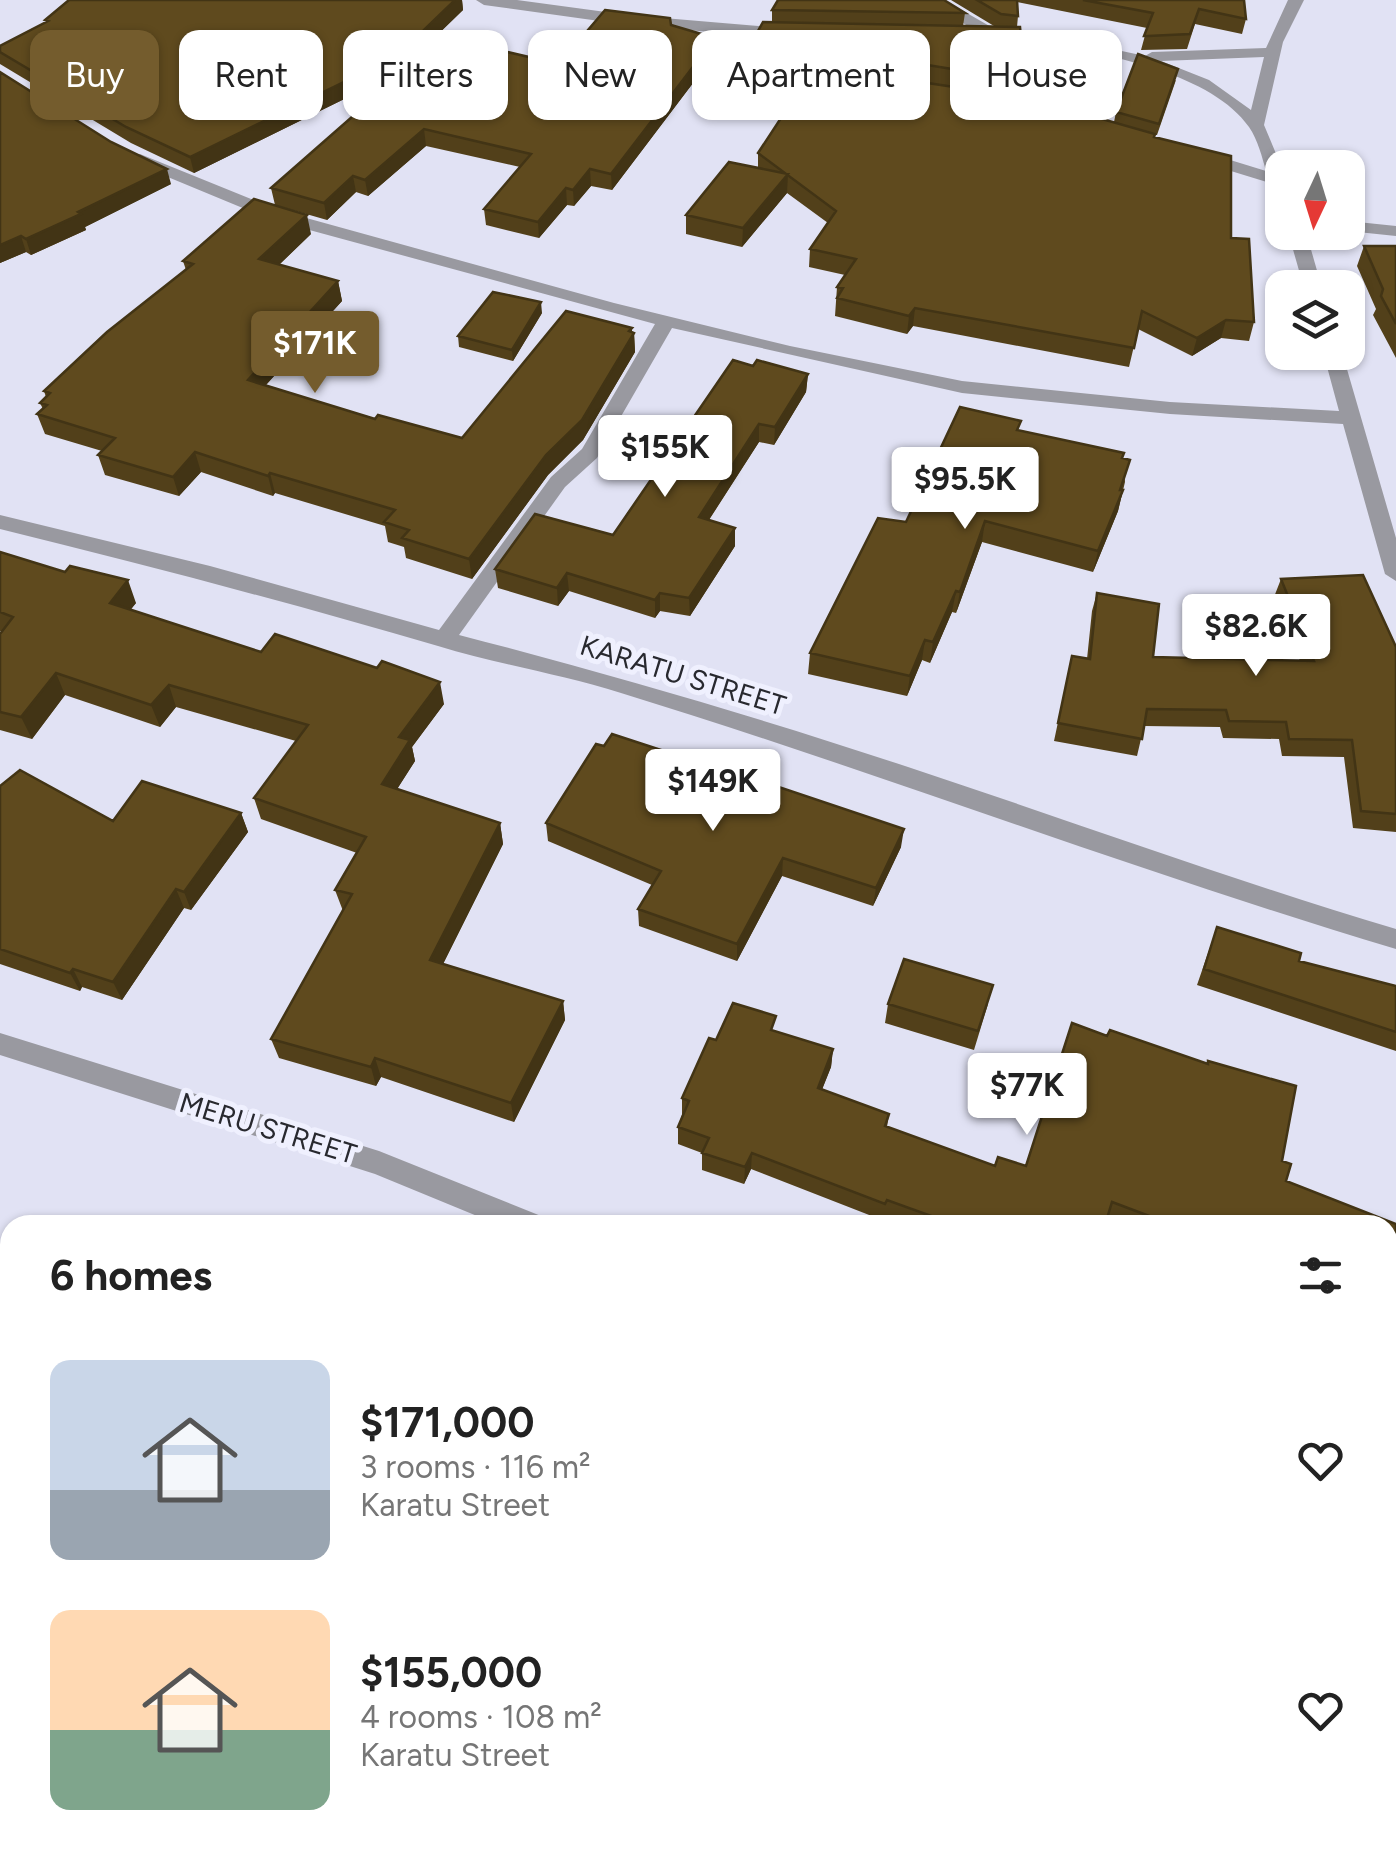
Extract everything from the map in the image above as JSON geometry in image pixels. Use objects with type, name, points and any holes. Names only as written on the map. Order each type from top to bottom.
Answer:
[{"type":"street","points":[[484,0],[628,20],[762,30]]},
{"type":"street","points":[[932,0],[985,30]]},
{"type":"street","points":[[1256,124],[1273,52],[1296,0]]},
{"type":"street","points":[[628,20],[692,39]]},
{"type":"street","points":[[1122,55],[1273,52]]},
{"type":"street","points":[[1132,57],[1188,77],[1225,96],[1256,124],[1266,150]]},
{"type":"street","points":[[1179,149],[1265,181]]},
{"type":"street","points":[[123,150],[189,182],[275,215],[790,352],[962,387],[1170,408],[1351,418]]},
{"type":"street","points":[[1365,228],[1396,231]]},
{"type":"street","points":[[443,640],[558,482],[590,453],[666,322]]},
{"type":"street","points":[[1337,370],[1396,574]]},
{"type":"street","name":"KARATU STREET","points":[[0,522],[210,573],[443,640],[620,684],[899,772],[1259,898],[1396,939]]},
{"type":"street","name":"MERU STREET","points":[[0,1044],[380,1163],[507,1215]]},
{"type":"building","points":[[69,0],[455,0],[424,30],[343,30],[343,82],[323,92],[323,30],[179,30],[179,120],[266,120],[190,157],[114,120],[159,120],[159,30],[31,30],[48,21],[45,20]]},
{"type":"building","points":[[778,0],[944,0],[965,13],[772,10]]},
{"type":"building","points":[[977,0],[1017,0],[1018,16],[1001,14]]},
{"type":"building","points":[[1083,0],[1244,0],[1246,19],[1199,9],[1190,34],[1144,36],[1153,13]]},
{"type":"building","points":[[605,10],[670,18],[671,25],[692,31],[692,68],[672,94],[672,30],[588,30]]},
{"type":"building","points":[[763,22],[1020,30],[950,30],[950,69],[930,65],[930,30],[759,30]]},
{"type":"building","points":[[30,30],[30,70],[0,52],[0,46]]},
{"type":"building","points":[[508,52],[528,57],[528,120],[652,120],[611,174],[590,169],[573,190],[566,188],[538,222],[484,209],[531,154],[424,129],[365,180],[353,176],[324,203],[271,188],[348,120],[508,120]]},
{"type":"building","points":[[1138,54],[1178,69],[1159,124],[1122,114],[1122,96]]},
{"type":"building","points":[[0,72],[30,91],[30,120],[76,120],[167,169],[78,212],[81,214],[26,239],[21,236],[0,245]]},
{"type":"building","points":[[930,83],[950,86],[950,120],[1106,120],[1231,156],[1231,238],[1249,239],[1254,322],[1226,320],[1197,338],[1142,311],[1134,348],[915,308],[909,316],[837,298],[843,288],[837,287],[856,259],[810,249],[836,211],[758,153],[780,120],[930,120]]},
{"type":"building","points":[[729,162],[788,174],[743,228],[686,215]]},
{"type":"building","points":[[254,199],[307,215],[259,259],[338,281],[248,380],[375,419],[378,415],[462,438],[566,311],[632,328],[629,331],[634,333],[582,420],[546,455],[469,559],[402,538],[409,530],[384,522],[395,510],[195,452],[173,477],[98,455],[115,438],[37,414],[47,405],[40,403],[50,393],[44,391],[107,332],[193,264],[183,261]]},
{"type":"building","points":[[1365,246],[1396,246],[1396,324],[1381,296],[1383,289]]},
{"type":"building","points":[[493,292],[541,302],[512,350],[458,336]]},
{"type":"building","points":[[733,360],[753,366],[757,360],[808,374],[775,427],[759,424],[699,517],[735,528],[689,598],[660,593],[655,600],[567,573],[557,588],[495,569],[535,514],[613,535]]},
{"type":"building","points":[[960,407],[1021,421],[1017,430],[1124,453],[1122,458],[1130,460],[1123,490],[1098,551],[985,521],[960,592],[956,591],[933,642],[925,640],[910,676],[810,653],[878,518],[906,522]]},
{"type":"building","points":[[0,552],[65,572],[70,566],[128,580],[110,603],[261,652],[275,634],[377,668],[382,661],[440,682],[399,737],[410,740],[382,784],[500,823],[430,960],[563,1001],[511,1103],[375,1058],[371,1067],[271,1039],[352,894],[335,890],[366,837],[254,798],[308,725],[169,685],[151,705],[56,673],[21,717],[0,712],[0,634],[13,617],[0,612]]},
{"type":"building","points":[[1363,575],[1396,647],[1396,814],[1361,811],[1352,740],[1289,739],[1286,722],[1229,721],[1226,710],[1147,709],[1142,739],[1058,723],[1072,656],[1090,659],[1097,593],[1159,604],[1153,657],[1314,661],[1281,579]]},
{"type":"building","points":[[612,734],[664,751],[659,760],[763,788],[773,785],[904,829],[876,888],[783,858],[737,944],[638,909],[661,871],[546,823],[596,744],[604,746]]},
{"type":"building","points":[[20,770],[113,821],[142,781],[241,813],[184,892],[176,889],[113,982],[73,969],[70,973],[0,949],[0,786]]},
{"type":"building","points":[[1217,927],[1301,953],[1299,961],[1396,986],[1396,1032],[1204,969]]},
{"type":"building","points":[[904,959],[993,985],[978,1031],[888,1004]]},
{"type":"building","points":[[733,1003],[776,1016],[771,1030],[833,1049],[818,1088],[889,1114],[885,1126],[995,1166],[998,1157],[1026,1166],[1072,1023],[1107,1036],[1110,1030],[1208,1064],[1296,1086],[1282,1161],[1291,1164],[1286,1181],[1373,1215],[1146,1215],[1112,1202],[1108,1215],[928,1215],[887,1200],[885,1204],[752,1153],[745,1167],[702,1153],[709,1138],[678,1127],[689,1101],[682,1098],[709,1038],[716,1040]]}]
